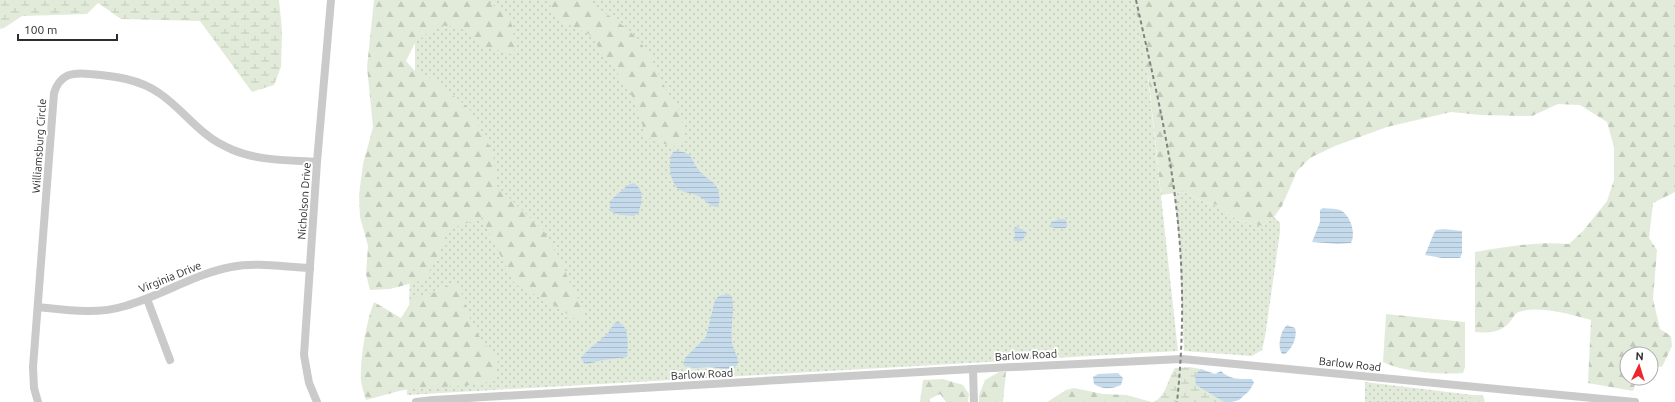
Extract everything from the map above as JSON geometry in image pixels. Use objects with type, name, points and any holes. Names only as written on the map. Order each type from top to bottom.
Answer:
[{"type":"street","name":"Nicholson Drive","points":[[317,402],[309,383],[304,355],[317,162],[331,0]]},
{"type":"street","name":"Williamsburg Circle","points":[[38,402],[33,376],[54,93],[60,80],[70,74],[80,73],[114,76],[129,80],[159,92],[179,108],[207,136],[236,151],[265,158],[317,162]]},
{"type":"street","name":"Virginia Drive","points":[[38,307],[90,311],[108,310],[124,307],[215,271],[232,267],[255,264],[310,268]]},
{"type":"street","points":[[147,298],[170,360]]},
{"type":"street","name":"Barlow Road","points":[[416,402],[973,369],[1182,359],[1635,402]]},
{"type":"street","points":[[973,369],[974,402]]},
{"type":"green space","points":[[0,0],[279,0],[282,30],[281,67],[274,85],[252,92],[200,21],[121,19],[98,3],[87,14],[22,16],[0,29]]},
{"type":"green space","points":[[374,0],[486,0],[504,13],[512,25],[515,43],[514,55],[480,45],[462,28],[438,25],[415,43],[406,61],[415,71],[428,76],[469,108],[493,153],[497,186],[544,231],[584,309],[585,315],[583,319],[575,319],[554,305],[515,284],[487,229],[484,217],[447,230],[439,254],[424,280],[390,289],[370,290],[366,274],[368,246],[360,217],[359,195],[363,164],[373,127],[367,67]]},
{"type":"green space","points":[[415,0],[1136,0],[1143,32],[1178,351],[407,395],[415,71]]},
{"type":"green space","points":[[550,0],[587,0],[629,30],[649,53],[663,84],[681,114],[686,141],[673,147],[646,137],[635,101],[613,66],[589,34],[567,24],[551,14]]},
{"type":"green space","points":[[1134,0],[1675,0],[1675,192],[1653,203],[1649,238],[1657,250],[1653,299],[1660,329],[1671,336],[1672,346],[1662,367],[1659,366],[1659,346],[1619,346],[1619,386],[1635,386],[1633,391],[1588,383],[1591,320],[1554,311],[1533,310],[1517,313],[1508,324],[1500,330],[1475,332],[1475,252],[1510,246],[1545,243],[1569,244],[1583,231],[1607,201],[1614,180],[1614,147],[1607,122],[1580,105],[1558,104],[1532,116],[1481,115],[1451,112],[1387,127],[1335,146],[1310,158],[1297,171],[1282,206],[1274,217],[1262,226],[1237,220],[1220,206],[1202,201],[1184,192],[1161,195],[1149,83]]},
{"type":"green space","points":[[1184,192],[1202,201],[1220,206],[1237,220],[1262,226],[1274,217],[1280,223],[1265,337],[1262,350],[1252,356],[1184,351],[1179,240],[1174,194]]},
{"type":"green space","points":[[456,284],[462,294],[471,322],[485,344],[498,360],[496,374],[487,382],[463,386],[416,388],[366,400],[361,381],[361,362],[366,330],[374,302],[401,318],[413,299]]},
{"type":"green space","points":[[1386,314],[1465,322],[1465,367],[1463,373],[1444,374],[1422,372],[1401,368],[1383,362]]},
{"type":"green space","points":[[1189,367],[1201,369],[1197,372],[1208,393],[1224,402],[1154,402],[1162,395],[1175,368]]},
{"type":"green space","points":[[999,372],[1006,372],[1003,402],[979,402],[979,395],[985,380]]},
{"type":"green space","points":[[943,379],[963,385],[969,394],[968,402],[946,402],[940,394],[930,399],[930,402],[920,402],[923,380]]},
{"type":"green space","points":[[1365,382],[1473,395],[1467,402],[1365,402]]},
{"type":"green space","points":[[1074,388],[1103,394],[1127,395],[1151,402],[1047,402],[1066,390]]},
{"type":"green space","points":[[1473,395],[1483,395],[1485,402],[1467,402]]},
{"type":"water","points":[[676,151],[689,155],[700,172],[715,184],[720,198],[717,207],[712,206],[701,197],[680,190],[674,183],[670,172],[670,161],[673,152]]},
{"type":"water","points":[[634,183],[640,189],[642,196],[639,212],[634,216],[620,215],[610,211],[610,201],[628,185]]},
{"type":"water","points":[[1323,208],[1338,209],[1348,217],[1353,231],[1351,243],[1338,244],[1312,242],[1320,222],[1320,210]]},
{"type":"water","points":[[1060,219],[1066,220],[1066,228],[1051,227],[1051,222]]},
{"type":"water","points":[[1015,227],[1022,229],[1027,233],[1022,241],[1014,241],[1015,233],[1013,230]]},
{"type":"water","points":[[1444,229],[1462,231],[1462,253],[1460,258],[1442,258],[1425,255],[1436,230]]},
{"type":"water","points":[[729,294],[732,297],[733,303],[732,345],[738,359],[737,365],[728,370],[683,365],[685,358],[706,337],[715,300],[719,296]]},
{"type":"water","points":[[617,322],[624,327],[626,331],[628,342],[627,357],[587,364],[584,363],[581,358],[609,332],[613,325]]},
{"type":"water","points":[[1287,325],[1295,328],[1296,335],[1290,349],[1285,354],[1282,354],[1280,351],[1280,339]]},
{"type":"water","points":[[1201,369],[1215,374],[1221,371],[1228,376],[1235,378],[1252,379],[1254,383],[1249,391],[1239,400],[1224,402],[1196,385],[1196,374]]},
{"type":"water","points":[[1118,373],[1123,378],[1121,385],[1108,388],[1094,384],[1093,377],[1098,374]]},
{"type":"railway","points":[[1136,0],[1164,128],[1173,179],[1179,229],[1182,279],[1182,328],[1177,402]]}]
